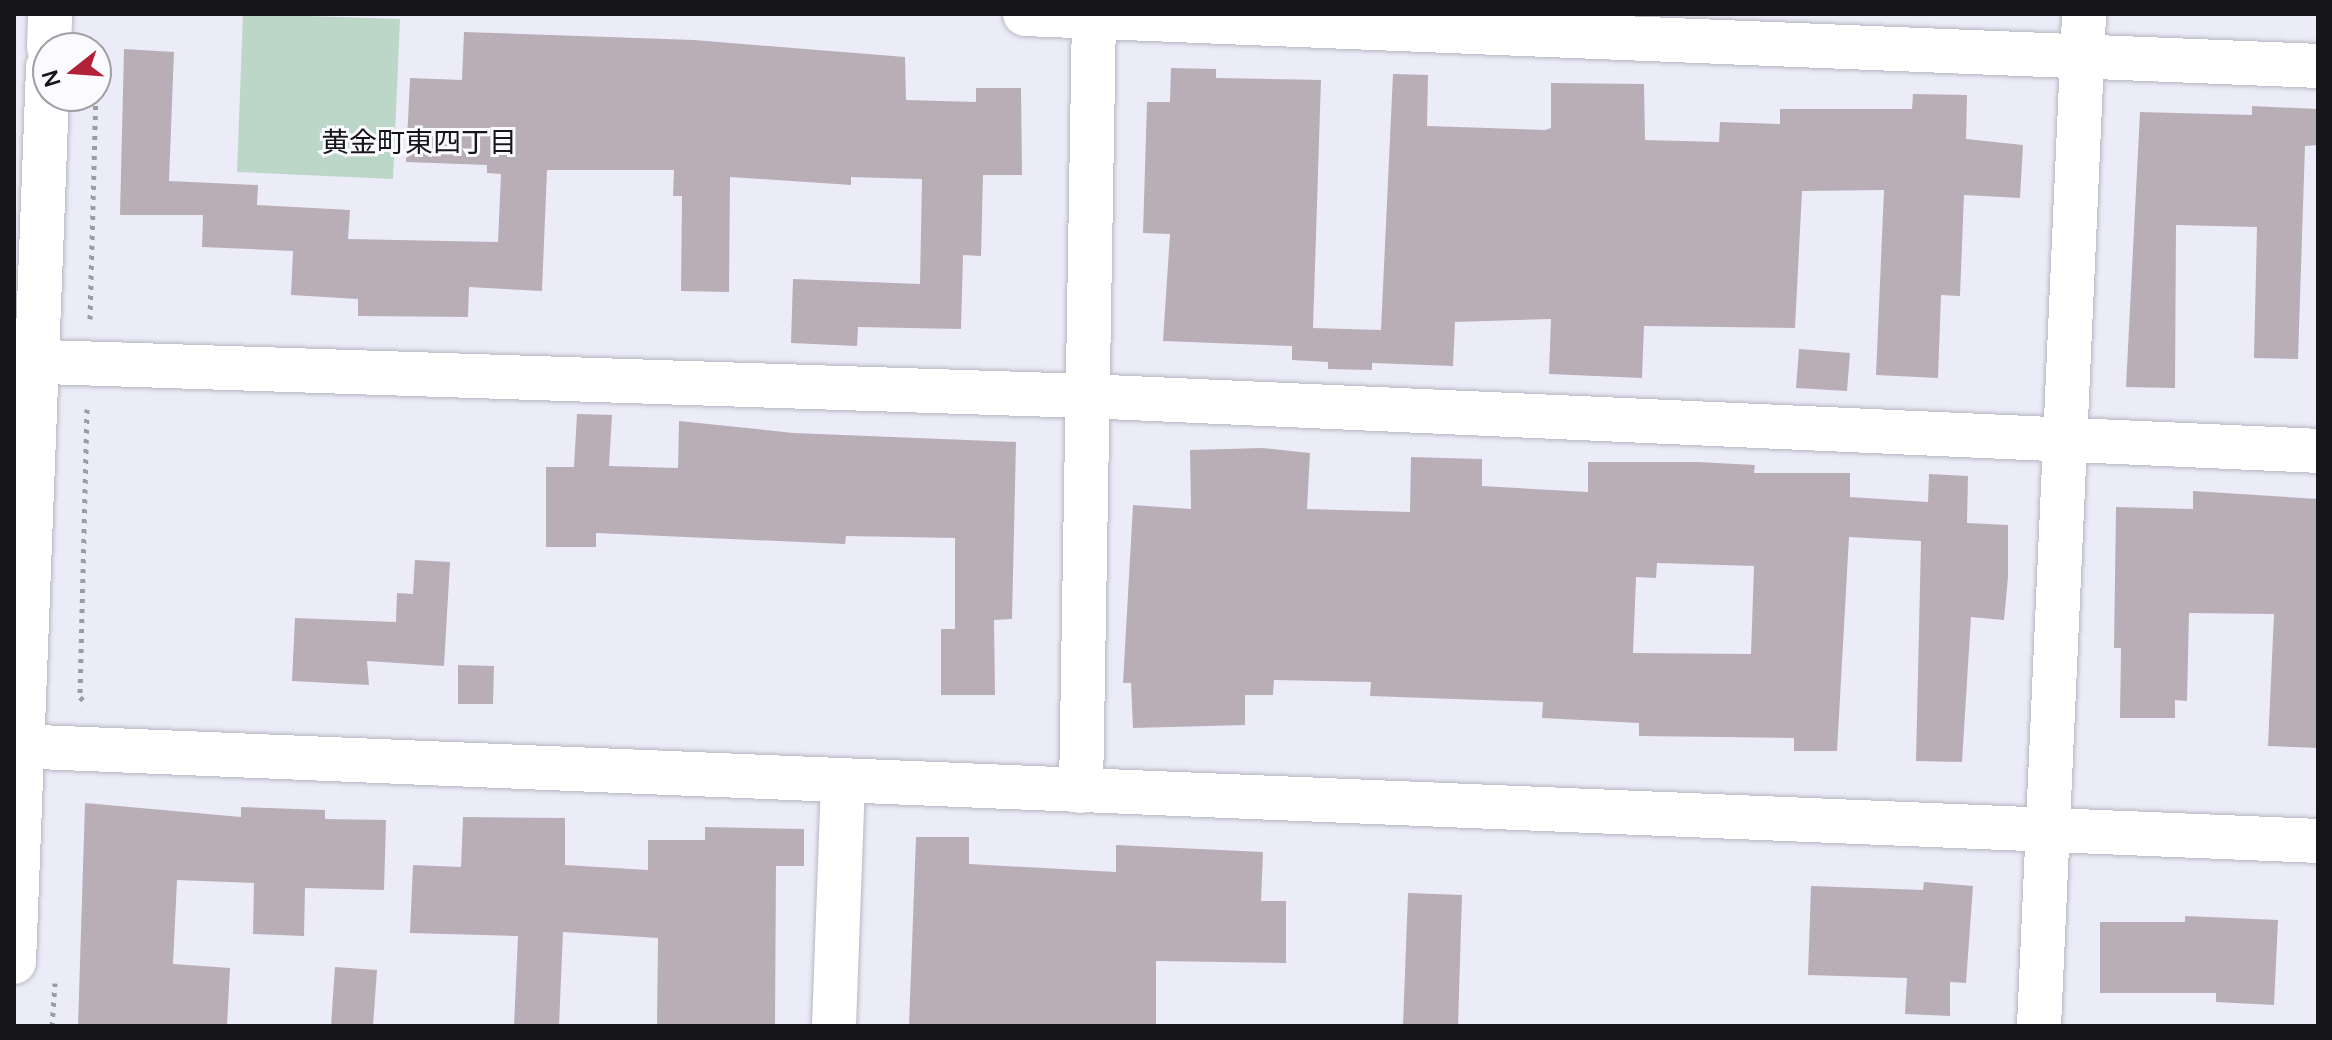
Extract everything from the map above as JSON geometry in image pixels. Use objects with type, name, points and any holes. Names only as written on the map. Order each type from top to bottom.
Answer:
[{"type":"street","points":[[1025,14],[2083,35],[2318,66]]},
{"type":"street","points":[[1081,791],[1085,396],[1094,15]]},
{"type":"street","points":[[2039,1026],[2083,35]]},
{"type":"street","points":[[14,962],[26,361],[45,112]]},
{"type":"street","points":[[26,361],[1085,396],[2318,451]]},
{"type":"street","points":[[19,746],[843,783],[2318,841]]},
{"type":"street","points":[[834,1026],[843,783]]},
{"type":"path","points":[[96,112],[80,697],[94,710],[116,715],[116,750]]},
{"type":"green space","points":[[243,14],[400,19],[393,179],[237,172]]},
{"type":"building","points":[[464,32],[694,40],[905,57],[906,100],[976,102],[976,88],[1021,88],[1022,175],[983,175],[981,256],[963,255],[961,329],[858,327],[857,346],[791,343],[793,279],[920,284],[922,179],[851,177],[851,185],[730,177],[729,292],[681,291],[682,196],[673,196],[674,170],[547,170],[542,291],[469,287],[468,317],[358,316],[358,299],[291,295],[293,251],[202,247],[203,215],[120,215],[124,49],[174,52],[169,181],[258,185],[257,205],[350,210],[348,239],[498,242],[501,174],[487,173],[487,165],[406,162],[410,78],[462,80]]},
{"type":"building","points":[[1171,68],[1216,69],[1216,78],[1321,80],[1313,328],[1381,330],[1393,74],[1428,75],[1427,126],[1545,130],[1551,128],[1551,83],[1644,84],[1645,140],[1719,142],[1720,122],[1780,124],[1780,109],[1912,109],[1913,94],[1967,95],[1966,139],[2023,145],[2020,198],[1964,195],[1960,296],[1941,295],[1938,378],[1876,375],[1884,190],[1802,191],[1795,328],[1644,326],[1642,378],[1549,374],[1551,319],[1455,322],[1453,366],[1372,363],[1372,370],[1328,369],[1328,362],[1292,360],[1292,346],[1163,341],[1170,234],[1143,233],[1147,102],[1170,102]]},
{"type":"building","points":[[2252,106],[2318,109],[2318,145],[2305,146],[2298,359],[2254,358],[2257,227],[2176,225],[2175,388],[2126,387],[2140,112],[2252,115]]},
{"type":"building","points":[[1799,349],[1850,353],[1847,391],[1796,388]]},
{"type":"building","points":[[577,414],[612,415],[609,466],[678,468],[679,421],[794,433],[1016,442],[1012,619],[994,620],[995,695],[941,695],[941,629],[955,629],[955,538],[846,536],[845,544],[596,533],[596,547],[546,547],[546,467],[574,467]]},
{"type":"building","points":[[1262,448],[1310,453],[1307,509],[1410,512],[1411,457],[1482,459],[1482,486],[1588,492],[1588,462],[1698,462],[1755,465],[1754,473],[1850,473],[1850,497],[1928,502],[1929,474],[1968,476],[1967,523],[2008,525],[2008,577],[2004,620],[1971,617],[1962,762],[1916,761],[1921,541],[1849,537],[1837,751],[1794,751],[1794,738],[1639,736],[1639,723],[1542,718],[1543,702],[1370,696],[1371,682],[1274,680],[1273,695],[1245,695],[1245,725],[1133,728],[1131,683],[1123,683],[1133,505],[1191,509],[1190,450]],"holes":[[[1657,563],[1754,566],[1751,654],[1633,653],[1636,577],[1656,578]]]},
{"type":"building","points":[[2193,491],[2318,499],[2318,748],[2268,746],[2274,614],[2189,613],[2187,701],[2175,700],[2175,718],[2120,718],[2121,648],[2114,648],[2116,507],[2193,509]]},
{"type":"building","points":[[415,560],[450,562],[444,666],[367,661],[369,685],[292,681],[295,618],[396,622],[397,593],[413,594]]},
{"type":"building","points":[[458,665],[494,666],[493,704],[458,704]]},
{"type":"building","points":[[85,803],[241,817],[241,807],[325,810],[325,819],[386,820],[384,890],[305,888],[304,936],[253,934],[254,883],[177,880],[173,964],[230,968],[227,1026],[78,1026]]},
{"type":"building","points":[[463,817],[565,818],[565,865],[648,870],[648,840],[705,840],[705,827],[804,829],[804,866],[776,866],[775,1026],[657,1026],[658,938],[563,932],[559,1026],[514,1026],[518,936],[410,933],[413,865],[461,867]]},
{"type":"building","points":[[916,837],[969,837],[969,864],[1116,872],[1116,845],[1263,852],[1261,901],[1286,901],[1286,963],[1156,961],[1156,1026],[909,1026]]},
{"type":"building","points":[[1924,882],[1973,886],[1966,983],[1950,982],[1950,1016],[1905,1014],[1907,978],[1808,975],[1811,886],[1923,890]]},
{"type":"building","points":[[1408,893],[1462,895],[1458,1026],[1403,1026]]},
{"type":"building","points":[[2185,916],[2278,920],[2274,1005],[2216,1002],[2216,993],[2100,993],[2100,922],[2185,922]]},
{"type":"building","points":[[335,967],[377,970],[373,1026],[331,1026]]},
{"type":"district","name":"黄金町東四丁目","points":[[419,141]]}]
